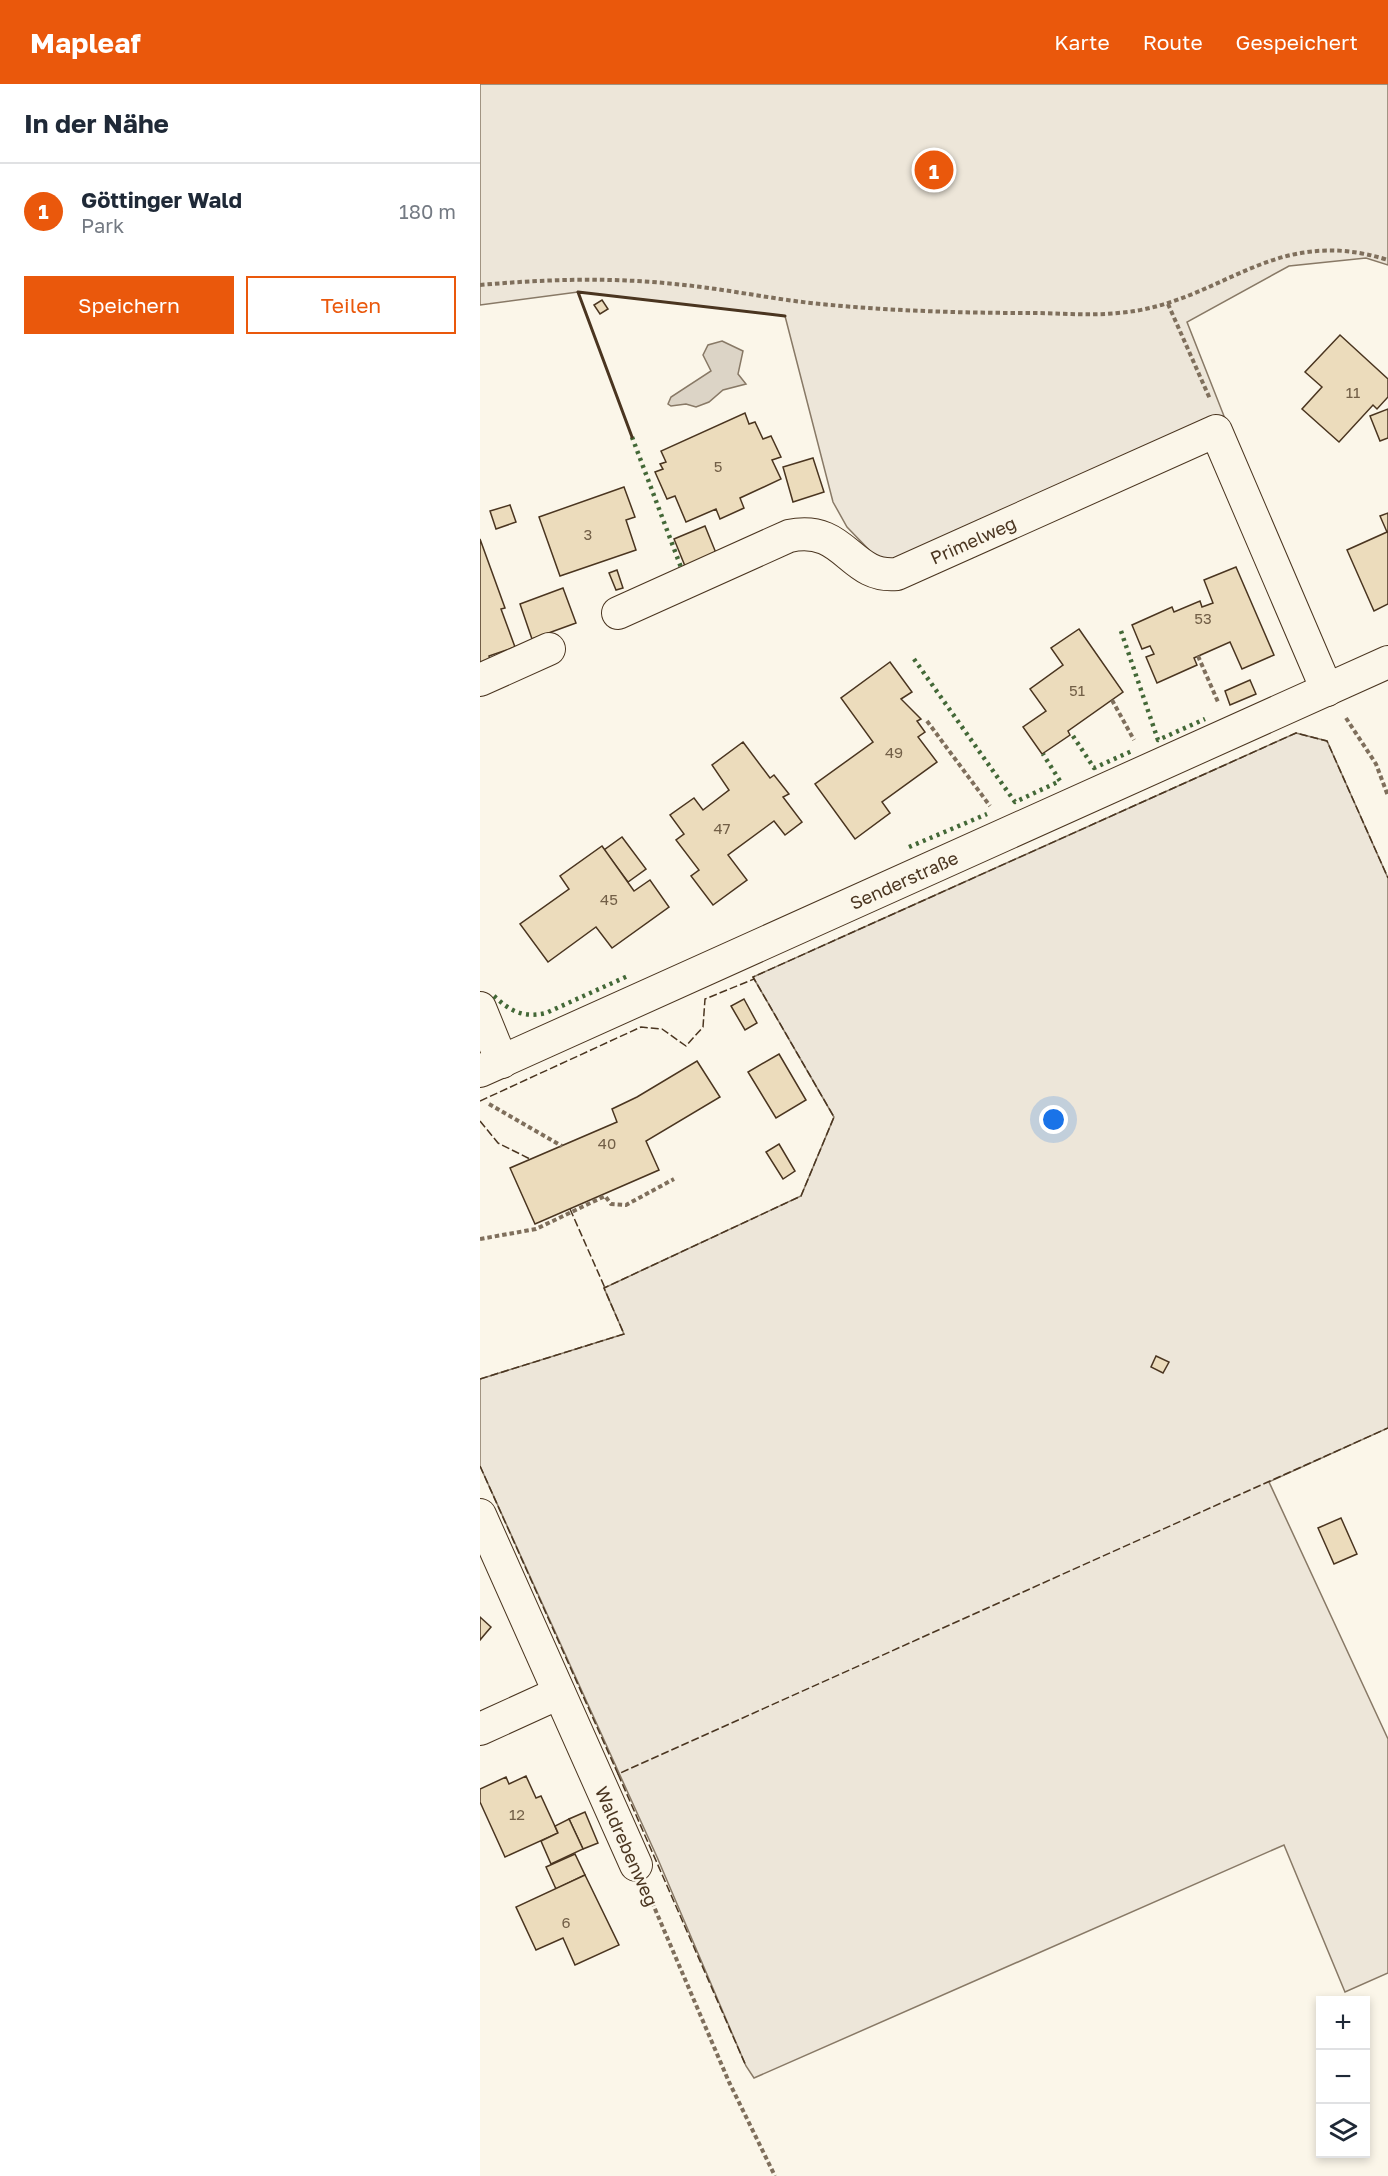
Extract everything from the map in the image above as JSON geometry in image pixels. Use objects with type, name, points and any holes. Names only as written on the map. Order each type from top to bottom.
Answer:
[{"type":"street","name":"Primelweg","points":[[618,613],[789,536],[801,533],[813,533],[835,542],[858,563],[874,572],[897,574],[1216,431]]},
{"type":"street","points":[[1216,431],[1327,690]]},
{"type":"street","points":[[480,680],[549,649]]},
{"type":"street","name":"Senderstraße","points":[[488,1078],[1011,832],[1388,662]]},
{"type":"street","points":[[480,1008],[488,1078]]},
{"type":"street","name":"Waldrebenweg","points":[[480,1515],[636,1865]]},
{"type":"street","points":[[480,1729],[559,1693]]},
{"type":"path","points":[[480,285],[524,281],[615,279],[683,285],[829,305],[960,313],[1115,314],[1147,310],[1168,304],[1241,270],[1286,255],[1337,250],[1367,253],[1388,260]]},
{"type":"path","points":[[1168,304],[1212,402],[1216,431]]},
{"type":"path","points":[[1198,656],[1231,733]]},
{"type":"path","points":[[1327,690],[1376,764],[1388,796]]},
{"type":"path","points":[[1112,700],[1150,770]]},
{"type":"path","points":[[927,721],[1011,832]]},
{"type":"path","points":[[488,1078],[562,1146]]},
{"type":"path","points":[[480,1239],[536,1229],[605,1196],[611,1204],[626,1205],[674,1179]]},
{"type":"path","name":"Waldrebenweg","points":[[636,1865],[729,2082],[775,2176]]},
{"type":"shaded area","points":[[480,84],[1388,84],[1388,265],[1366,258],[1289,266],[1187,322],[1224,416],[899,561],[875,556],[847,527],[833,502],[785,316],[578,292],[480,305]]},
{"type":"shaded area","points":[[722,341],[743,351],[738,374],[746,384],[723,390],[709,402],[696,407],[686,404],[671,406],[668,404],[671,397],[711,371],[703,355],[708,345]]},
{"type":"shaded area","points":[[1296,733],[1327,741],[1388,878],[1388,1428],[1269,1482],[1388,1739],[1388,1973],[1345,1992],[1284,1845],[754,2078],[746,2066],[657,1857],[480,1466],[480,1379],[624,1334],[604,1288],[801,1196],[834,1117],[753,977]]},
{"type":"building","points":[[602,300],[608,309],[600,314],[594,305]]},
{"type":"building","points":[[1340,335],[1388,379],[1388,397],[1377,409],[1373,405],[1339,442],[1302,409],[1322,387],[1305,372]]},
{"type":"building","points":[[1388,409],[1388,438],[1380,441],[1370,416]]},
{"type":"building","points":[[745,413],[749,424],[755,422],[763,439],[771,436],[781,457],[772,460],[781,479],[740,498],[744,508],[720,519],[716,509],[686,522],[675,496],[667,499],[655,472],[663,469],[660,464],[666,462],[661,451]]},
{"type":"building","points":[[813,458],[824,492],[793,502],[783,467]]},
{"type":"building","points":[[624,487],[635,517],[626,520],[636,550],[560,576],[539,517]]},
{"type":"building","points":[[510,505],[516,522],[496,529],[490,511]]},
{"type":"building","points":[[1388,513],[1388,604],[1374,611],[1347,550],[1387,532],[1380,516]]},
{"type":"building","points":[[705,526],[716,553],[685,566],[674,539]]},
{"type":"building","points":[[480,539],[505,608],[501,609],[515,647],[489,656],[490,660],[480,664]]},
{"type":"building","points":[[1236,567],[1274,655],[1242,669],[1230,642],[1194,658],[1197,665],[1157,683],[1146,657],[1154,654],[1150,646],[1142,649],[1132,625],[1172,607],[1174,612],[1200,601],[1202,607],[1213,603],[1204,580]]},
{"type":"building","points":[[617,570],[623,588],[616,590],[609,573]]},
{"type":"building","points":[[563,588],[576,623],[532,639],[520,604]]},
{"type":"building","points":[[1079,629],[1123,692],[1068,731],[1070,735],[1042,754],[1023,727],[1046,711],[1030,689],[1063,665],[1051,648]]},
{"type":"building","points":[[890,662],[912,692],[901,699],[921,719],[917,721],[925,732],[918,737],[937,762],[882,802],[890,813],[855,839],[815,784],[873,742],[841,698]]},
{"type":"building","points":[[1250,680],[1256,694],[1230,705],[1225,691]]},
{"type":"building","points":[[743,742],[770,778],[774,775],[789,794],[783,797],[802,822],[785,835],[774,821],[728,855],[747,880],[713,905],[691,876],[699,870],[676,840],[684,834],[670,815],[694,798],[703,810],[729,790],[712,765]]},
{"type":"building","points":[[622,837],[646,869],[628,882],[604,850]]},
{"type":"building","points":[[602,846],[634,891],[650,880],[669,907],[612,948],[596,927],[548,962],[520,924],[569,889],[560,876]]},
{"type":"building","points":[[744,999],[757,1023],[745,1030],[731,1006]]},
{"type":"building","points":[[779,1054],[806,1100],[776,1118],[748,1072]]},
{"type":"building","points":[[697,1061],[720,1097],[646,1141],[659,1170],[535,1224],[510,1168],[617,1122],[612,1109],[637,1097]]},
{"type":"building","points":[[779,1144],[795,1171],[783,1179],[766,1152]]},
{"type":"building","points":[[1156,1356],[1169,1362],[1163,1373],[1151,1367]]},
{"type":"building","points":[[1341,1518],[1357,1554],[1334,1564],[1318,1528]]},
{"type":"building","points":[[480,1617],[491,1627],[480,1640]]},
{"type":"building","points":[[526,1776],[536,1798],[541,1796],[558,1833],[505,1857],[480,1802],[480,1789],[506,1777],[509,1784]]},
{"type":"building","points":[[585,1812],[598,1843],[583,1849],[569,1819]]},
{"type":"building","points":[[569,1819],[583,1849],[551,1864],[541,1841],[558,1833],[555,1826]]},
{"type":"building","points":[[575,1854],[585,1875],[556,1889],[546,1867]]},
{"type":"building","points":[[585,1875],[619,1945],[575,1965],[563,1938],[536,1950],[516,1907]]},
{"type":"hedge","points":[[632,437],[682,570]]},
{"type":"hedge","points":[[1121,631],[1158,740],[1205,719]]},
{"type":"hedge","points":[[914,659],[1015,802],[1060,781],[1043,754]]},
{"type":"hedge","points":[[1073,736],[1094,768],[1134,750]]},
{"type":"hedge","points":[[909,847],[987,814]]},
{"type":"hedge","points":[[494,996],[506,1006],[524,1014],[546,1013],[630,975]]},
{"type":"fence","points":[[480,1379],[624,1334],[604,1288],[801,1196],[834,1117],[753,977],[1296,733],[1327,741],[1388,878]]},
{"type":"fence","points":[[480,1101],[641,1027],[662,1029],[686,1046],[703,1027],[705,999],[754,979]]},
{"type":"fence","points":[[480,1121],[498,1143],[530,1159]]},
{"type":"fence","points":[[570,1209],[605,1288]]},
{"type":"fence","points":[[480,1466],[618,1774],[1388,1428]]},
{"type":"fence","points":[[618,1774],[746,2066]]},
{"type":"wall","points":[[632,437],[578,292],[785,316]]},
{"type":"place","name":"Göttinger Wald","points":[[934,170]]}]
